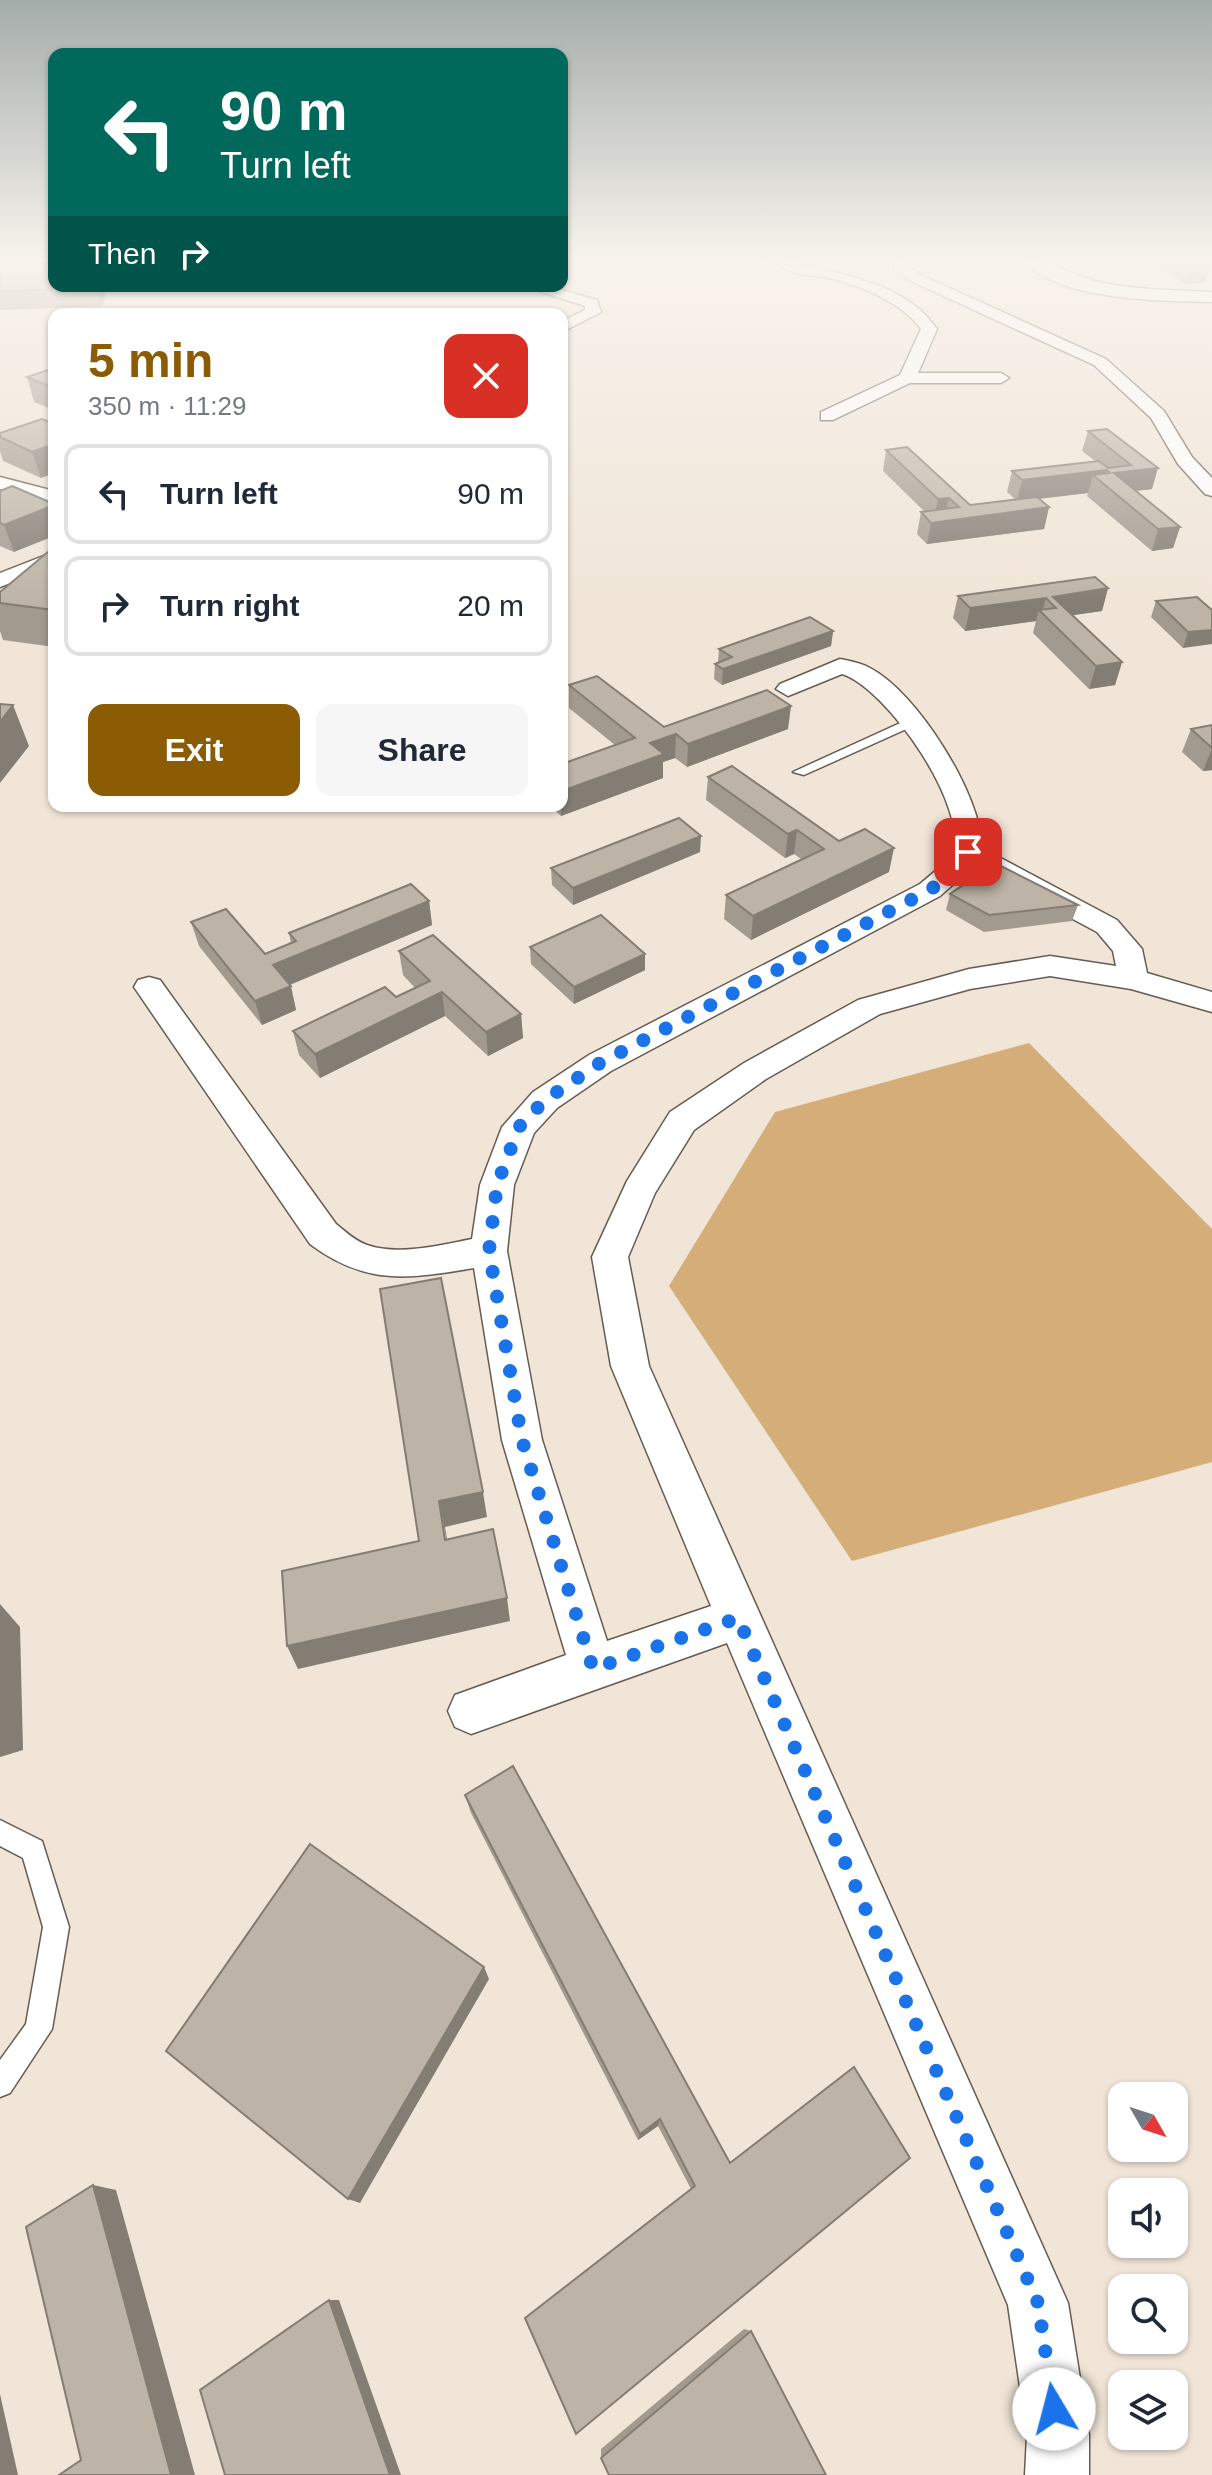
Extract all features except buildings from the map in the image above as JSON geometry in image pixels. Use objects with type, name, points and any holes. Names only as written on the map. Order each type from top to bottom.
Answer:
[{"type":"street","points":[[1115,376],[1158,415],[1185,460],[1212,490]]},
{"type":"street","points":[[827,416],[873,397],[907,378],[1001,378]]},
{"type":"street","points":[[0,483],[48,495]]},
{"type":"street","points":[[0,581],[48,561]]},
{"type":"street","points":[[593,1669],[522,1440],[489,1251],[497,1185],[519,1127],[545,1100],[600,1063],[930,890],[953,873],[968,852],[970,829],[962,806],[937,758],[884,691],[863,673],[840,666],[788,689]]},
{"type":"street","points":[[968,852],[1107,926],[1127,949],[1133,979]]},
{"type":"street","points":[[1057,2475],[1058,2435],[1038,2303],[630,1366],[610,1257],[639,1190],[682,1121],[755,1071],[869,1007],[969,979],[1050,966],[1133,979],[1212,1002]]},
{"type":"street","points":[[149,987],[323,1234],[354,1256],[384,1262],[425,1261],[489,1251]]},
{"type":"street","points":[[471,1711],[738,1618]]},
{"type":"lane","points":[[799,772],[909,723]]},
{"type":"lane","points":[[0,1832],[33,1850],[56,1927],[39,2029],[0,2083]]},
{"type":"shaded area","points":[[1029,1043],[1212,1229],[1212,1462],[852,1561],[669,1286],[775,1112]]},
{"type":"route","points":[[968,852],[953,873],[930,890],[600,1063],[545,1100],[519,1127],[497,1185],[489,1251],[522,1440],[593,1669],[738,1618],[903,2001],[1038,2303],[1054,2409]]}]
